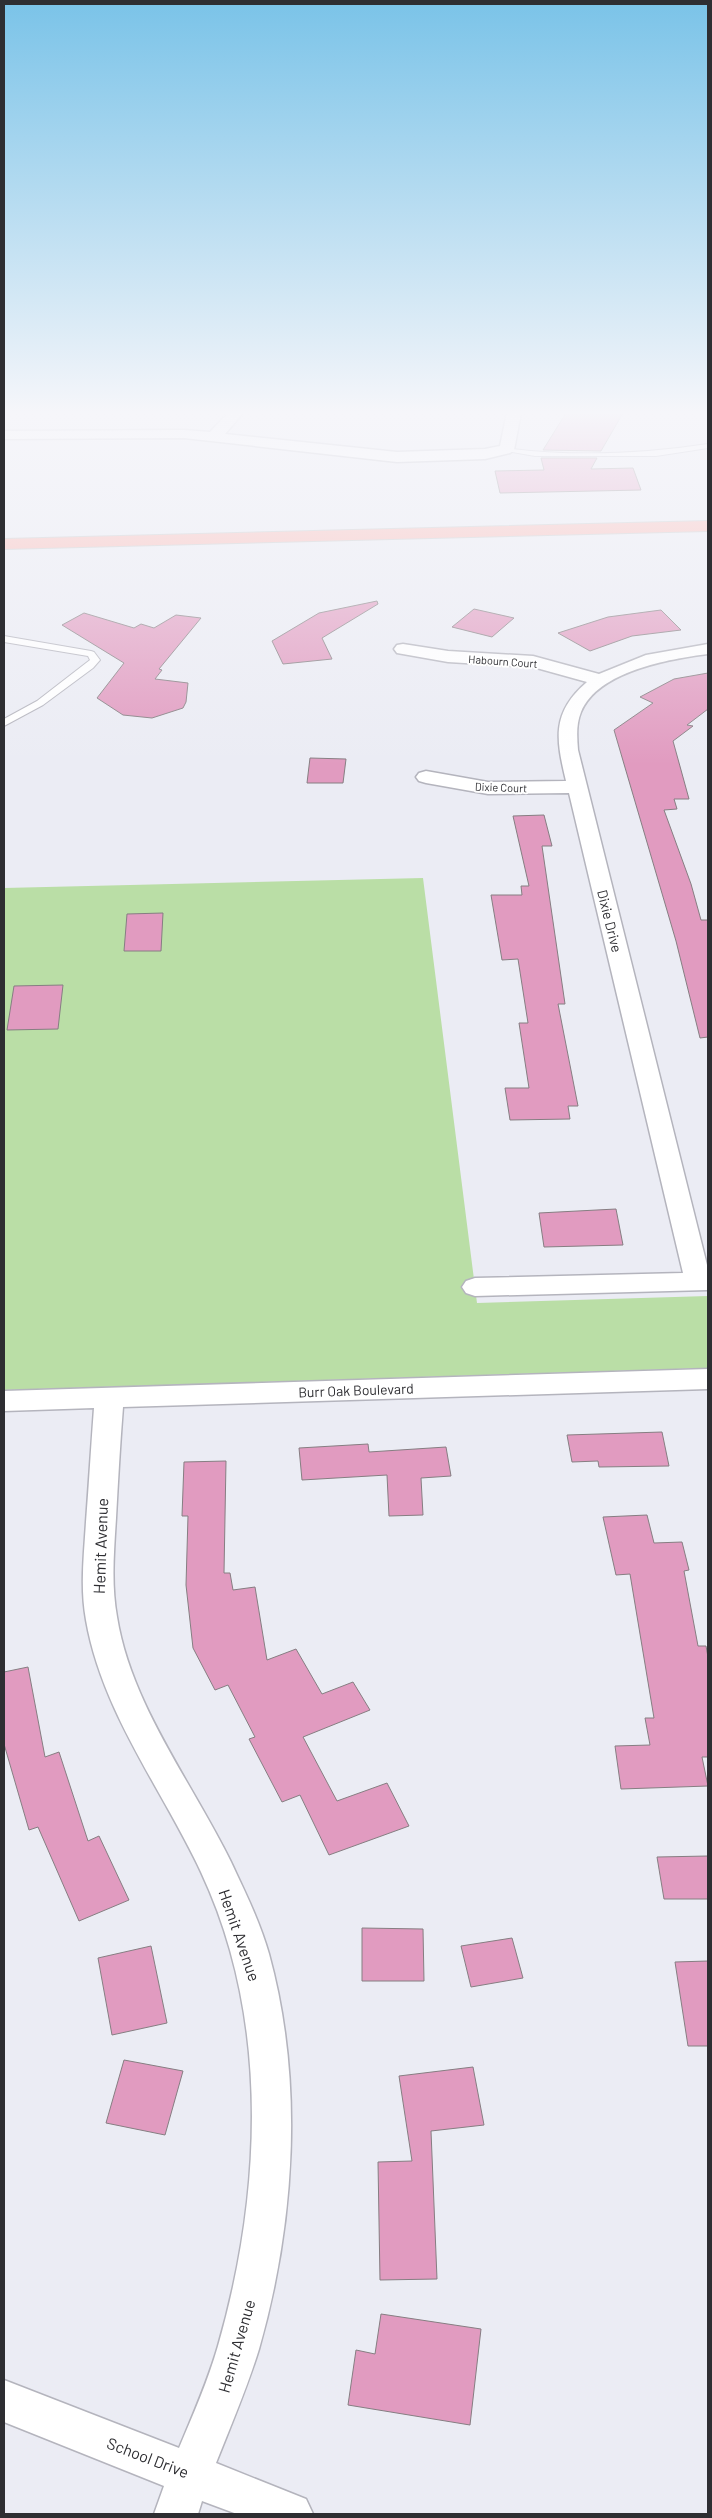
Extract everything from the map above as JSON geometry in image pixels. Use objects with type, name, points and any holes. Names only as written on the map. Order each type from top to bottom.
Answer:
[{"type":"main road","points":[[4,544],[530,531]]},
{"type":"main road","points":[[4,552],[35,552],[154,540]]},
{"type":"street","name":"Habourn Court","points":[[403,649],[442,657],[494,658],[543,663],[602,681]]},
{"type":"street","name":"Dixie Drive","points":[[703,1281],[577,787],[568,750],[567,730],[573,709],[586,692],[620,670],[656,658],[708,649]]},
{"type":"street","name":"Dixie Court","points":[[426,777],[488,788],[577,787]]},
{"type":"street","points":[[475,1287],[703,1281]]},
{"type":"street","name":"Burr Oak Boulevard","points":[[4,1401],[708,1379]]},
{"type":"street","name":"Hemit Avenue","points":[[109,1398],[97,1581],[98,1606],[110,1660],[131,1712],[203,1842],[236,1913],[255,1971],[271,2076],[272,2114],[268,2203],[257,2273],[239,2346],[225,2389],[189,2473],[176,2514]]},
{"type":"street","name":"School Drive","points":[[4,2401],[291,2514]]},
{"type":"lane","points":[[4,639],[91,654],[95,660],[90,666],[40,703],[4,722]]},
{"type":"green space","points":[[423,878],[477,1303],[708,1296],[708,1368],[4,1390],[4,888]]},
{"type":"building","points":[[377,601],[378,604],[322,638],[332,659],[283,664],[272,641],[319,613]]},
{"type":"building","points":[[474,609],[514,618],[492,637],[452,627]]},
{"type":"building","points":[[661,610],[681,630],[632,636],[590,651],[558,633],[608,617]]},
{"type":"building","points":[[84,613],[134,628],[141,624],[154,628],[176,615],[201,618],[159,669],[162,670],[155,679],[188,683],[186,702],[183,708],[152,718],[123,715],[97,698],[124,663],[62,625]]},
{"type":"building","points":[[708,673],[708,709],[687,725],[693,726],[673,741],[689,799],[674,799],[677,809],[664,810],[691,884],[701,920],[708,920],[708,1037],[700,1038],[676,941],[614,730],[653,703],[640,697],[674,679]]},
{"type":"building","points":[[310,758],[346,759],[343,783],[307,783]]},
{"type":"building","points":[[544,815],[552,846],[542,846],[565,1004],[558,1004],[578,1106],[568,1106],[570,1119],[510,1120],[505,1088],[529,1088],[519,1023],[528,1023],[518,959],[502,960],[491,895],[522,895],[521,886],[529,886],[513,816]]},
{"type":"building","points":[[163,913],[161,951],[124,951],[127,914]]},
{"type":"building","points":[[63,985],[58,1029],[7,1030],[14,986]]},
{"type":"building","points":[[616,1209],[623,1245],[544,1247],[539,1213]]},
{"type":"building","points":[[662,1432],[669,1466],[599,1467],[598,1461],[572,1462],[567,1435]]},
{"type":"building","points":[[368,1444],[369,1452],[446,1447],[451,1476],[421,1478],[423,1515],[389,1516],[387,1475],[302,1480],[299,1448]]},
{"type":"building","points":[[226,1461],[224,1573],[230,1573],[233,1590],[255,1587],[267,1660],[296,1649],[322,1694],[353,1682],[370,1710],[303,1737],[337,1801],[387,1783],[409,1826],[329,1855],[300,1795],[282,1802],[249,1739],[255,1737],[228,1685],[215,1690],[193,1648],[186,1585],[188,1516],[182,1516],[184,1462]]},
{"type":"building","points":[[647,1515],[654,1543],[682,1542],[689,1570],[684,1571],[698,1646],[706,1646],[708,1657],[708,1757],[702,1757],[708,1786],[621,1789],[615,1746],[650,1745],[645,1718],[654,1718],[630,1574],[616,1575],[603,1517]]},
{"type":"building","points":[[28,1667],[45,1757],[59,1752],[88,1841],[99,1836],[129,1900],[79,1921],[38,1827],[29,1830],[4,1744],[4,1672]]},
{"type":"building","points":[[708,1856],[708,1899],[664,1899],[657,1857]]},
{"type":"building","points":[[362,1928],[423,1929],[424,1981],[362,1981]]},
{"type":"building","points":[[512,1938],[523,1978],[471,1987],[461,1946]]},
{"type":"building","points":[[151,1946],[167,2023],[112,2035],[98,1958]]},
{"type":"building","points":[[708,1961],[708,2046],[688,2046],[675,1962]]},
{"type":"building","points":[[124,2060],[183,2071],[165,2135],[106,2123]]},
{"type":"building","points":[[473,2067],[484,2125],[431,2131],[437,2279],[380,2280],[378,2162],[412,2161],[399,2076]]},
{"type":"building","points":[[381,2314],[481,2329],[470,2425],[348,2405],[356,2350],[375,2354]]}]
